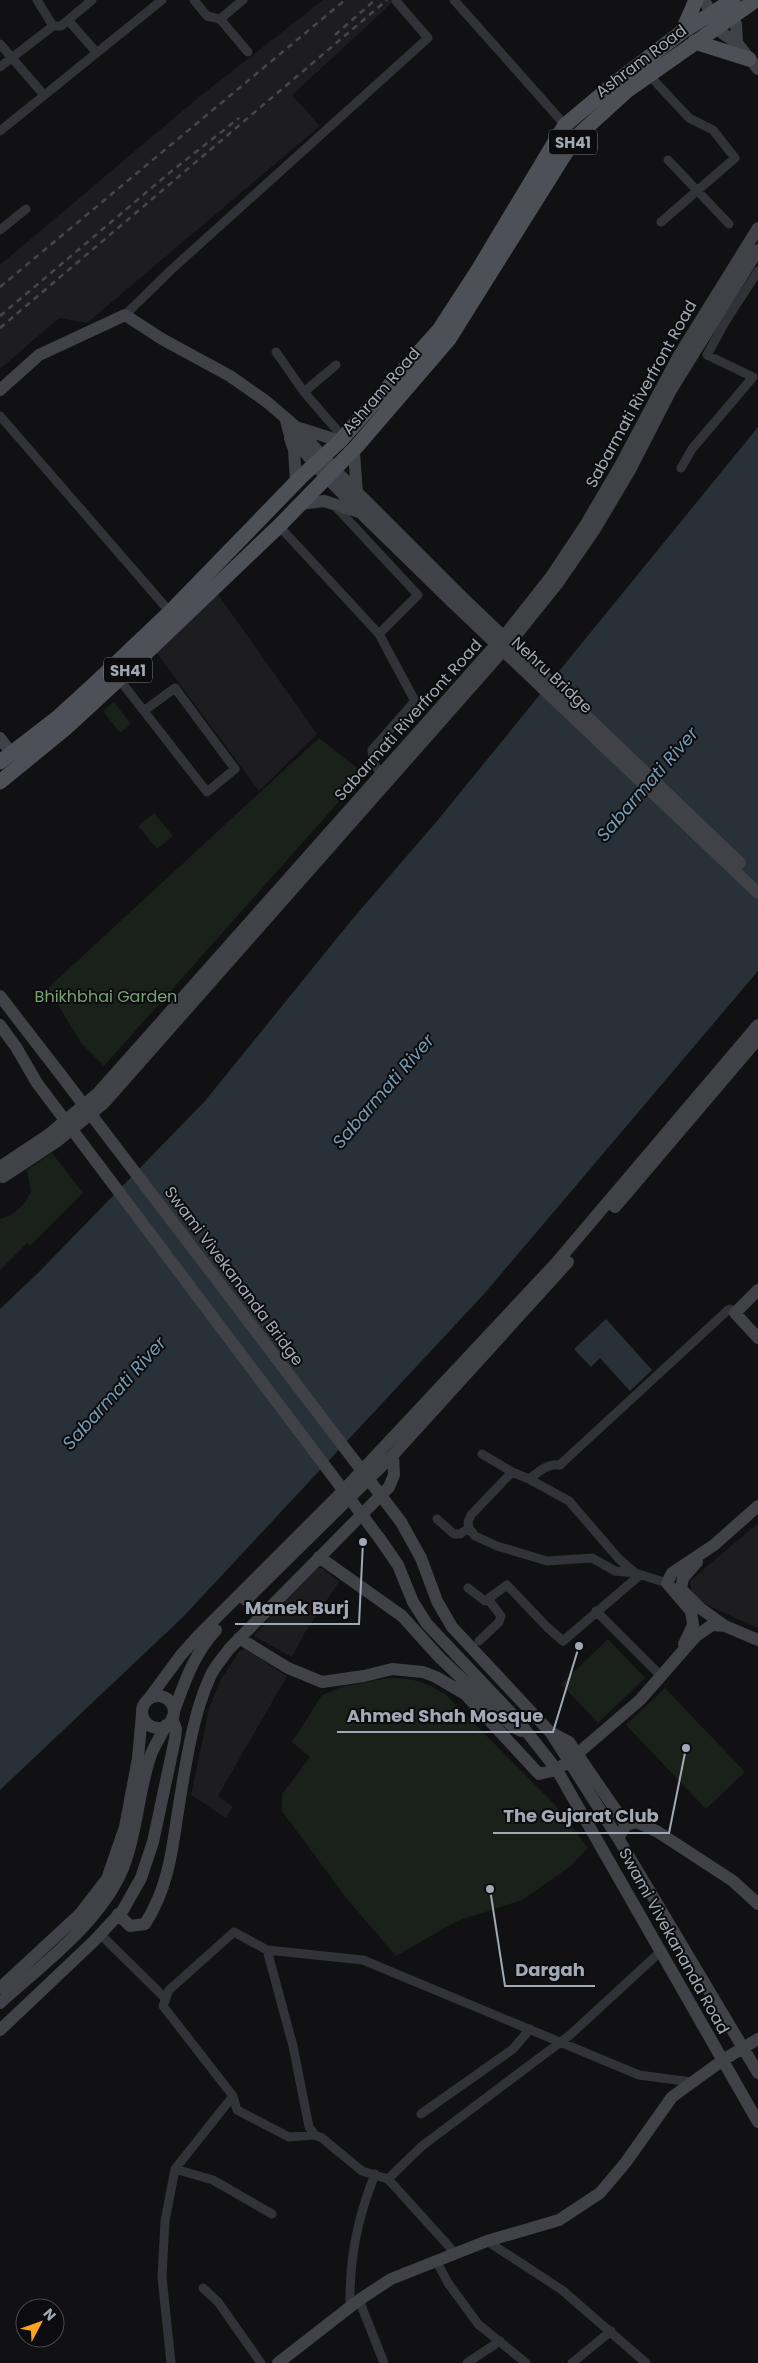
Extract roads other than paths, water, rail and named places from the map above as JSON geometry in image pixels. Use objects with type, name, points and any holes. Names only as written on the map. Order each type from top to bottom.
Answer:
[{"type":"main road","points":[[682,32],[696,0]]},
{"type":"main road","points":[[704,0],[722,33],[737,43],[753,64]]},
{"type":"main road","name":"Ashram Road","points":[[0,782],[66,728],[119,679],[279,526],[356,446],[449,339],[575,138],[628,90],[695,42],[728,6],[756,0]]},
{"type":"main road","points":[[728,6],[736,24],[737,43]]},
{"type":"main road","name":"Ashram Road","points":[[6,758],[91,688],[170,612],[296,482],[341,439],[438,330],[478,270],[565,125],[620,79],[682,32],[714,20]]},
{"type":"main road","points":[[695,42],[753,64]]},
{"type":"main road","name":"Sabarmati Riverfront Road","points":[[1,1174],[56,1142],[104,1103],[384,778],[508,645],[557,584],[600,520],[630,470],[678,357],[758,228]]},
{"type":"main road","name":"Sabarmati Riverfront Road","points":[[657,406],[720,320],[758,250]]},
{"type":"main road","points":[[0,390],[39,355],[125,315],[162,339],[245,385],[290,426],[330,473]]},
{"type":"main road","points":[[290,426],[341,439]]},
{"type":"main road","points":[[290,426],[296,482]]},
{"type":"main road","points":[[356,446],[354,453],[357,493]]},
{"type":"main road","name":"Nehru Bridge","points":[[330,473],[357,493],[457,599],[758,893]]},
{"type":"main road","name":"Nehru Bridge","points":[[330,473],[361,513],[457,599],[758,881]]},
{"type":"main road","points":[[300,504],[318,500],[361,513]]},
{"type":"main road","points":[[0,738],[6,758]]},
{"type":"main road","points":[[0,996],[43,1054]]},
{"type":"main road","points":[[0,1008],[25,1040],[43,1054]]},
{"type":"main road","points":[[0,1025],[25,1062],[33,1079]]},
{"type":"main road","points":[[0,1988],[80,1914],[107,1878],[125,1827],[138,1758],[143,1704],[181,1655],[369,1464],[557,1262],[758,1025]]},
{"type":"main road","points":[[0,1039],[33,1079]]},
{"type":"main road","points":[[0,2003],[87,1923],[114,1885],[125,1865],[132,1844],[152,1754],[171,1718],[190,1666],[206,1641],[393,1455],[543,1291],[758,1039]]},
{"type":"main road","name":"Swami Vivekananda Bridge","points":[[43,1054],[61,1075],[400,1522],[421,1558],[437,1601],[452,1627],[551,1733],[569,1742],[572,1758]]},
{"type":"main road","name":"Swami Vivekananda Road","points":[[33,1079],[380,1539],[398,1565],[414,1602],[427,1624],[532,1737],[557,1770],[758,2122]]},
{"type":"main road","points":[[758,1290],[735,1312],[758,1338]]},
{"type":"main road","points":[[118,1914],[130,1926],[145,1924],[157,1905],[169,1868],[180,1798],[198,1712],[210,1677],[239,1638],[389,1487],[394,1475],[393,1455]]},
{"type":"main road","points":[[758,1506],[714,1545],[682,1578],[682,1589],[700,1608],[725,1626],[758,1640]]},
{"type":"main road","points":[[678,1658],[693,1625],[691,1611],[666,1583],[672,1573],[714,1545]]},
{"type":"main road","points":[[319,1557],[402,1616],[440,1658],[512,1726],[532,1737]]},
{"type":"main road","points":[[239,1638],[288,1668],[322,1682],[364,1676],[392,1669],[423,1672],[436,1676],[464,1694],[539,1774],[557,1770],[640,1700],[662,1678],[696,1636],[712,1625],[725,1626]]},
{"type":"main road","points":[[0,2030],[100,1934],[118,1914],[141,1878],[153,1842],[176,1729],[171,1718],[172,1703],[158,1695],[150,1697]]},
{"type":"main road","points":[[142,1714],[145,1721],[151,1726],[159,1728],[171,1718]]},
{"type":"main road","points":[[572,1758],[626,1825]]},
{"type":"main road","points":[[572,1758],[758,2072]]},
{"type":"main road","points":[[618,1838],[626,1825],[637,1822],[658,1832],[733,1881],[758,1904]]},
{"type":"main road","points":[[278,2363],[391,2279],[487,2241],[559,2220],[600,2193],[626,2162],[672,2097],[723,2060],[758,2039]]},
{"type":"street","points":[[37,0],[53,26]]},
{"type":"street","points":[[0,67],[53,26],[62,26],[92,0]]},
{"type":"street","points":[[0,131],[162,0]]},
{"type":"street","points":[[194,0],[207,16],[220,19],[248,52]]},
{"type":"street","points":[[220,19],[243,0]]},
{"type":"street","points":[[125,315],[198,246],[428,38],[396,1],[398,0]]},
{"type":"street","points":[[454,0],[565,125]]},
{"type":"street","points":[[68,20],[96,52]]},
{"type":"street","points":[[0,44],[44,95]]},
{"type":"street","points":[[649,75],[689,118],[712,130],[735,158],[661,222]]},
{"type":"street","points":[[668,160],[729,224]]},
{"type":"street","points":[[0,230],[26,209]]},
{"type":"street","points":[[681,468],[692,449],[753,376],[707,355],[720,320],[758,271]]},
{"type":"street","points":[[276,352],[304,392],[341,439]]},
{"type":"street","points":[[304,392],[336,365]]},
{"type":"street","points":[[0,416],[170,612]]},
{"type":"street","points":[[333,503],[418,596],[379,634]]},
{"type":"street","points":[[279,526],[379,634],[415,701],[372,750],[372,763],[384,778]]},
{"type":"street","points":[[119,679],[207,792],[235,769],[175,688],[145,710]]},
{"type":"street","points":[[529,1479],[552,1463],[560,1465],[728,1310],[730,1309],[735,1312]]},
{"type":"street","points":[[482,1454],[512,1472],[569,1501],[619,1559],[638,1574]]},
{"type":"street","points":[[512,1472],[476,1509],[468,1522],[469,1528],[475,1536],[497,1546],[547,1561],[592,1558],[615,1571],[638,1574],[666,1583]]},
{"type":"street","points":[[437,1519],[454,1534],[460,1534],[469,1528]]},
{"type":"street","points":[[468,1588],[482,1600],[488,1599],[507,1585],[560,1641],[565,1639],[638,1574]]},
{"type":"street","points":[[479,1641],[499,1622],[501,1616],[488,1599]]},
{"type":"street","points":[[596,1611],[662,1678]]},
{"type":"street","points":[[455,2253],[388,2179],[362,2171],[322,2138],[315,2135],[289,2137],[237,2110],[233,2096],[163,2006],[169,1990],[234,1932],[266,1950],[363,1960],[639,2075],[692,2082]]},
{"type":"street","points":[[100,1934],[166,1999]]},
{"type":"street","points":[[266,1950],[293,2046],[309,2127],[315,2135]]},
{"type":"street","points":[[388,2179],[422,2146],[560,2042],[660,1952]]},
{"type":"street","points":[[422,2114],[513,2049],[530,2029]]},
{"type":"street","points":[[171,2363],[162,2277],[165,2221],[175,2169],[233,2096]]},
{"type":"street","points":[[175,2169],[213,2180],[272,2214]]},
{"type":"street","points":[[375,2174],[363,2205],[350,2272],[355,2304],[384,2363]]},
{"type":"street","points":[[487,2241],[562,2290],[646,2363]]},
{"type":"street","points":[[436,2260],[448,2283],[478,2324],[526,2363]]},
{"type":"street","points":[[203,2288],[218,2302],[261,2363]]},
{"type":"street","points":[[572,2363],[611,2331]]},
{"type":"street","points":[[467,2363],[500,2341]]},
{"type":"water","name":"Sabarmati River","points":[[758,427],[758,971],[484,1294],[183,1617],[0,1790],[0,1309],[39,1272],[205,1101],[350,922],[437,821]]},
{"type":"water","points":[[606,1319],[652,1370],[630,1391],[600,1358],[591,1367],[574,1349]]},
{"type":"railway","points":[[0,287],[345,0]]},
{"type":"railway","points":[[335,35],[375,0]]},
{"type":"railway","points":[[0,328],[387,0]]},
{"type":"railway","points":[[0,316],[168,174],[239,118]]},
{"type":"place","name":"Manek Burj","points":[[363,1542]]},
{"type":"place","name":"Ahmed Shah Mosque","points":[[579,1646]]},
{"type":"place","name":"The Gujarat Club","points":[[686,1748]]},
{"type":"place","name":"Dargah","points":[[490,1889]]},
{"type":"park label","name":"Bhikhbhai Garden","points":[[106,996]]}]
